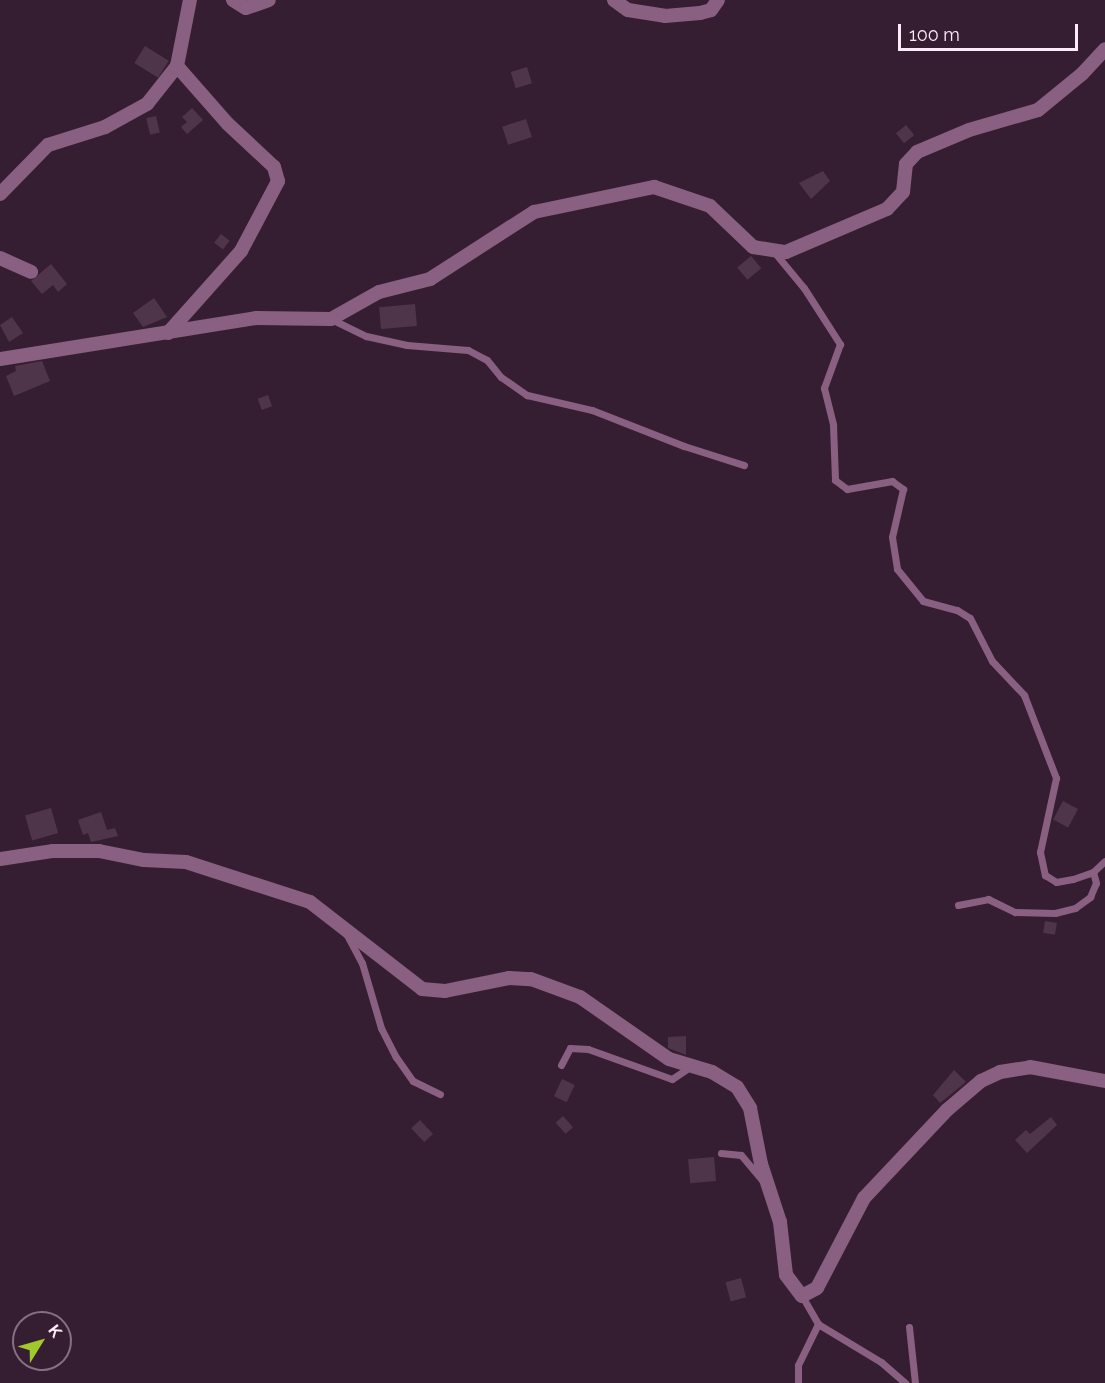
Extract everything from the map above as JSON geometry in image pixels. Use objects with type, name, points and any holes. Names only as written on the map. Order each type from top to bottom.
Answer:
[{"type":"street","points":[[0,194],[48,145],[105,127],[147,104],[177,66],[190,0]]},
{"type":"street","points":[[233,0],[246,8],[269,0]]},
{"type":"street","points":[[614,0],[628,10],[665,16],[700,13],[711,9],[718,0]]},
{"type":"street","points":[[0,359],[256,318],[331,319],[379,292],[430,279],[534,212],[654,187],[710,206],[753,247],[775,253],[786,252],[887,209],[903,192],[906,164],[917,152],[969,130],[1038,110],[1082,74],[1105,48]]},
{"type":"street","points":[[168,333],[241,251],[278,181],[274,167],[227,123],[177,66]]},
{"type":"street","points":[[0,258],[31,272]]},
{"type":"street","points":[[0,859],[53,851],[99,851],[144,860],[186,862],[297,895],[422,989],[445,991],[509,978],[531,979],[580,997],[669,1059],[712,1072],[737,1087],[750,1108],[780,1222],[786,1275],[802,1296],[817,1288],[864,1198],[947,1110],[981,1081],[1000,1072],[1030,1066],[1105,1081]]},
{"type":"lane","points":[[775,253],[804,288],[840,344],[824,387],[833,425],[835,480],[847,489],[892,481],[903,489],[892,537],[897,569],[923,601],[957,610],[970,618],[992,661],[1024,695],[1056,778],[1040,852],[1045,874],[1056,882],[1093,872],[1105,861]]},
{"type":"lane","points":[[331,319],[366,336],[407,345],[468,350],[487,360],[501,376],[527,395],[592,410],[684,446],[744,465]]},
{"type":"lane","points":[[958,905],[988,899],[1015,912],[1055,913],[1075,908],[1090,897],[1096,883],[1093,872]]},
{"type":"lane","points":[[345,930],[362,963],[381,1028],[396,1057],[413,1081],[440,1094]]},
{"type":"lane","points":[[561,1065],[570,1048],[588,1048],[672,1079],[691,1066]]},
{"type":"lane","points":[[722,1153],[741,1155],[770,1188]]},
{"type":"lane","points":[[802,1296],[818,1324],[881,1362],[905,1383]]},
{"type":"lane","points":[[798,1383],[798,1365],[818,1324]]},
{"type":"lane","points":[[909,1327],[915,1383]]},
{"type":"building","points":[[145,46],[169,61],[158,78],[134,63]]},
{"type":"building","points":[[527,67],[532,83],[516,88],[511,72]]},
{"type":"building","points":[[192,108],[203,120],[187,134],[181,127],[187,122],[182,117]]},
{"type":"building","points":[[156,116],[160,133],[150,135],[146,118]]},
{"type":"building","points":[[526,119],[532,137],[508,145],[502,127]]},
{"type":"building","points":[[906,125],[914,135],[904,143],[896,133]]},
{"type":"building","points":[[823,171],[830,181],[811,199],[799,183]]},
{"type":"building","points":[[221,234],[230,241],[223,249],[214,243]]},
{"type":"building","points":[[751,256],[761,268],[747,280],[737,268]]},
{"type":"building","points":[[51,264],[67,284],[58,292],[53,285],[42,294],[31,281]]},
{"type":"building","points":[[154,298],[167,317],[143,327],[133,313]]},
{"type":"building","points":[[415,304],[417,326],[381,329],[379,307]]},
{"type":"building","points":[[12,317],[23,333],[9,342],[0,325]]},
{"type":"building","points":[[42,361],[50,381],[14,396],[6,376],[16,371],[15,366]]},
{"type":"building","points":[[268,395],[272,406],[262,410],[258,399]]},
{"type":"building","points":[[1063,801],[1078,809],[1068,828],[1053,820]]},
{"type":"building","points":[[51,808],[58,833],[32,840],[25,815]]},
{"type":"building","points":[[101,812],[107,830],[115,828],[118,836],[91,842],[88,833],[83,835],[78,820]]},
{"type":"building","points":[[1045,921],[1057,923],[1055,935],[1043,933]]},
{"type":"building","points":[[686,1036],[686,1055],[668,1048],[668,1037]]},
{"type":"building","points":[[954,1070],[966,1082],[940,1103],[933,1095]]},
{"type":"building","points":[[562,1079],[575,1085],[567,1102],[554,1096]]},
{"type":"building","points":[[563,1116],[573,1127],[566,1134],[556,1123]]},
{"type":"building","points":[[1051,1117],[1057,1125],[1027,1153],[1015,1140],[1026,1130],[1030,1134]]},
{"type":"building","points":[[420,1120],[433,1134],[424,1142],[411,1128]]},
{"type":"building","points":[[714,1157],[716,1181],[690,1183],[688,1159]]},
{"type":"building","points":[[741,1278],[746,1297],[731,1301],[726,1282]]}]
